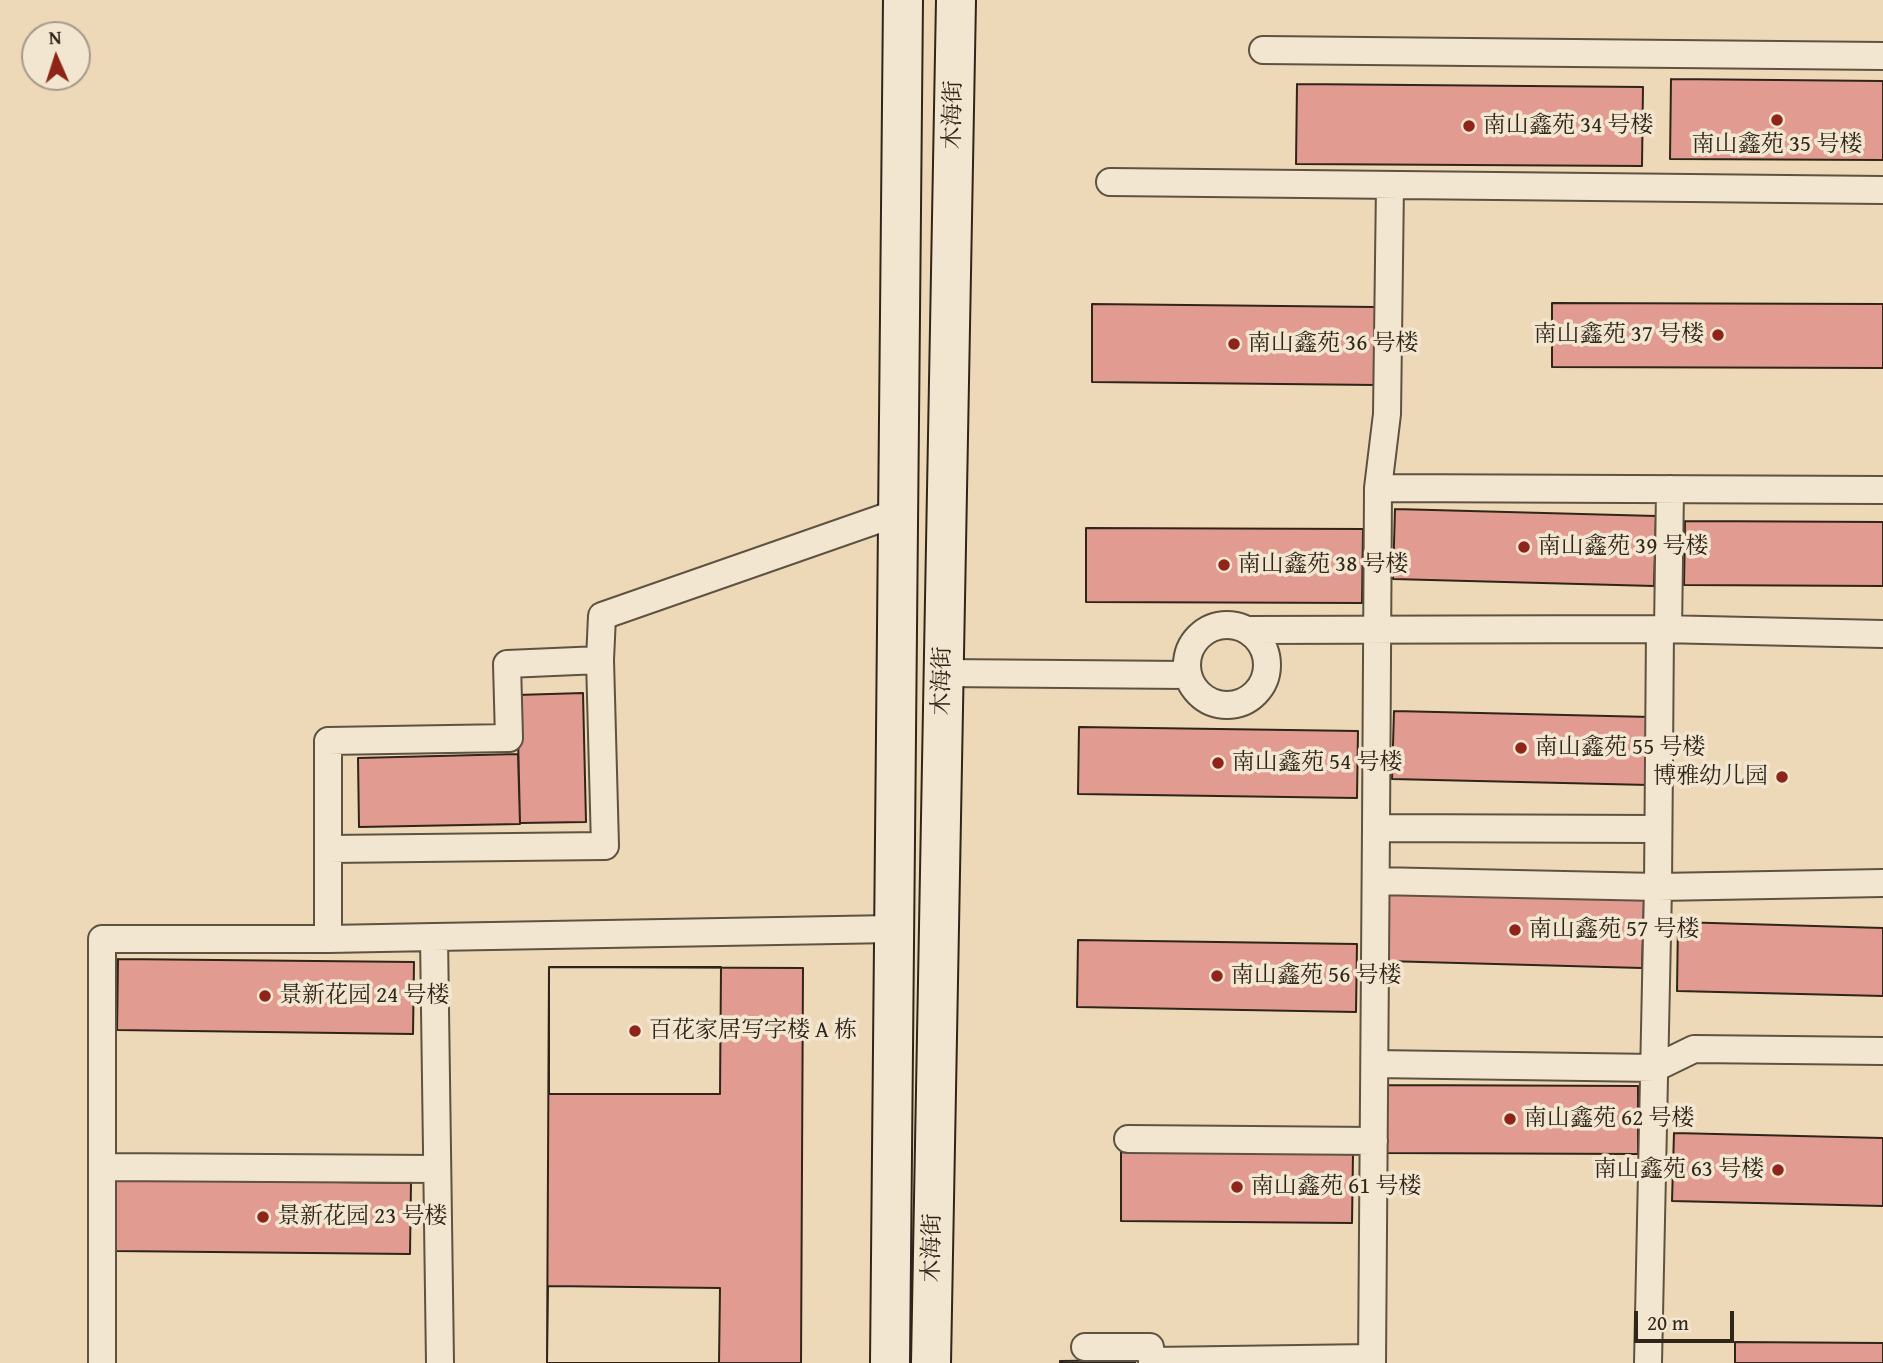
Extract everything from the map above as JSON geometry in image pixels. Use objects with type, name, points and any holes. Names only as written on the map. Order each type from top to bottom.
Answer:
[{"type":"main road","name":"木海街","points":[[890,1363],[902,0]]},
{"type":"main road","name":"木海街","points":[[931,1363],[956,0]]},
{"type":"street","points":[[1263,50],[1883,56]]},
{"type":"street","points":[[1110,182],[1883,190]]},
{"type":"street","points":[[1085,1347],[1150,1347],[1152,1360],[1372,1360],[1378,488],[1387,414],[1390,185]]},
{"type":"street","points":[[1378,488],[1883,490]]},
{"type":"street","points":[[1648,1363],[1657,829],[1670,489]]},
{"type":"street","points":[[329,849],[605,846],[600,660],[602,616],[897,513]]},
{"type":"street","points":[[1222,625],[1235,625],[1257,638],[1268,662],[1261,687],[1242,703],[1215,703],[1203,697],[1188,675],[1186,662],[1190,648],[1198,637],[1209,629],[1222,625]]},
{"type":"street","points":[[1247,630],[1664,630],[1883,634]]},
{"type":"street","points":[[328,939],[328,741],[509,738],[507,664],[600,660]]},
{"type":"street","points":[[943,673],[1188,675]]},
{"type":"street","points":[[1376,828],[1657,829]]},
{"type":"street","points":[[1376,881],[1658,887],[1883,883]]},
{"type":"street","points":[[102,1363],[102,939],[328,939],[893,929]]},
{"type":"street","points":[[435,937],[440,1363]]},
{"type":"street","points":[[1375,1064],[1655,1068],[1694,1049],[1883,1051]]},
{"type":"street","points":[[1128,1139],[1374,1141]]},
{"type":"street","points":[[102,1167],[437,1169]]},
{"type":"building","name":"南山鑫苑 35 号楼","points":[[1671,79],[1883,81],[1883,160],[1670,159]]},
{"type":"building","name":"南山鑫苑 34 号楼","points":[[1297,84],[1643,87],[1642,166],[1296,164]]},
{"type":"building","name":"南山鑫苑 37 号楼","points":[[1552,303],[1883,304],[1883,368],[1552,367]]},
{"type":"building","name":"南山鑫苑 36 号楼","points":[[1092,304],[1376,307],[1376,385],[1092,382]]},
{"type":"building","name":"南山鑫苑 39 号楼","points":[[1395,509],[1656,516],[1654,586],[1393,579]]},
{"type":"building","points":[[1685,521],[1883,522],[1883,586],[1684,585]]},
{"type":"building","name":"南山鑫苑 38 号楼","points":[[1086,528],[1363,529],[1362,603],[1086,602]]},
{"type":"building","points":[[583,693],[586,822],[520,823],[517,695]]},
{"type":"building","name":"南山鑫苑 55 号楼","points":[[1394,711],[1651,717],[1649,785],[1392,779]]},
{"type":"building","name":"南山鑫苑 54 号楼","points":[[1079,727],[1358,731],[1357,798],[1078,794]]},
{"type":"building","points":[[518,754],[520,824],[359,827],[358,758]]},
{"type":"building","name":"南山鑫苑 57 号楼","points":[[1387,893],[1644,900],[1642,968],[1385,961]]},
{"type":"building","points":[[1678,922],[1883,928],[1883,996],[1677,991]]},
{"type":"building","name":"南山鑫苑 56 号楼","points":[[1078,940],[1357,944],[1356,1012],[1077,1007]]},
{"type":"building","name":"景新花园 24 号楼","points":[[118,959],[414,962],[413,1034],[117,1030]]},
{"type":"building","points":[[549,967],[803,968],[801,1363],[547,1363]]},
{"type":"building","name":"百花家居写字楼 A 栋","points":[[549,967],[721,967],[720,1094],[549,1094]]},
{"type":"building","name":"南山鑫苑 62 号楼","points":[[1382,1085],[1638,1086],[1638,1154],[1381,1153]]},
{"type":"building","name":"南山鑫苑 63 号楼","points":[[1674,1133],[1883,1138],[1883,1206],[1672,1201]]},
{"type":"building","name":"南山鑫苑 61 号楼","points":[[1121,1152],[1353,1154],[1352,1223],[1121,1221]]},
{"type":"building","name":"景新花园 23 号楼","points":[[115,1179],[411,1183],[410,1254],[115,1251]]},
{"type":"building","points":[[548,1286],[720,1288],[719,1363],[547,1363]]},
{"type":"building","points":[[1735,1342],[1883,1343],[1883,1363],[1735,1363]]},
{"type":"building","points":[[1135,1360],[1135,1363],[1060,1363],[1060,1361]]},
{"type":"place","name":"南山鑫苑 35 号楼","points":[[1777,120]]},
{"type":"place","name":"南山鑫苑 34 号楼","points":[[1469,126]]},
{"type":"place","name":"南山鑫苑 37 号楼","points":[[1718,335]]},
{"type":"place","name":"南山鑫苑 36 号楼","points":[[1234,344]]},
{"type":"place","name":"南山鑫苑 39 号楼","points":[[1524,547]]},
{"type":"place","name":"南山鑫苑 38 号楼","points":[[1224,565]]},
{"type":"place","name":"南山鑫苑 55 号楼","points":[[1521,748]]},
{"type":"place","name":"南山鑫苑 54 号楼","points":[[1218,763]]},
{"type":"place","name":"博雅幼儿园","points":[[1782,777]]},
{"type":"place","name":"南山鑫苑 57 号楼","points":[[1515,930]]},
{"type":"place","name":"南山鑫苑 56 号楼","points":[[1217,976]]},
{"type":"place","name":"景新花园 24 号楼","points":[[265,996]]},
{"type":"place","name":"百花家居写字楼 A 栋","points":[[635,1031]]},
{"type":"place","name":"南山鑫苑 62 号楼","points":[[1510,1119]]},
{"type":"place","name":"南山鑫苑 63 号楼","points":[[1778,1170]]},
{"type":"place","name":"南山鑫苑 61 号楼","points":[[1237,1187]]},
{"type":"place","name":"景新花园 23 号楼","points":[[263,1217]]}]
